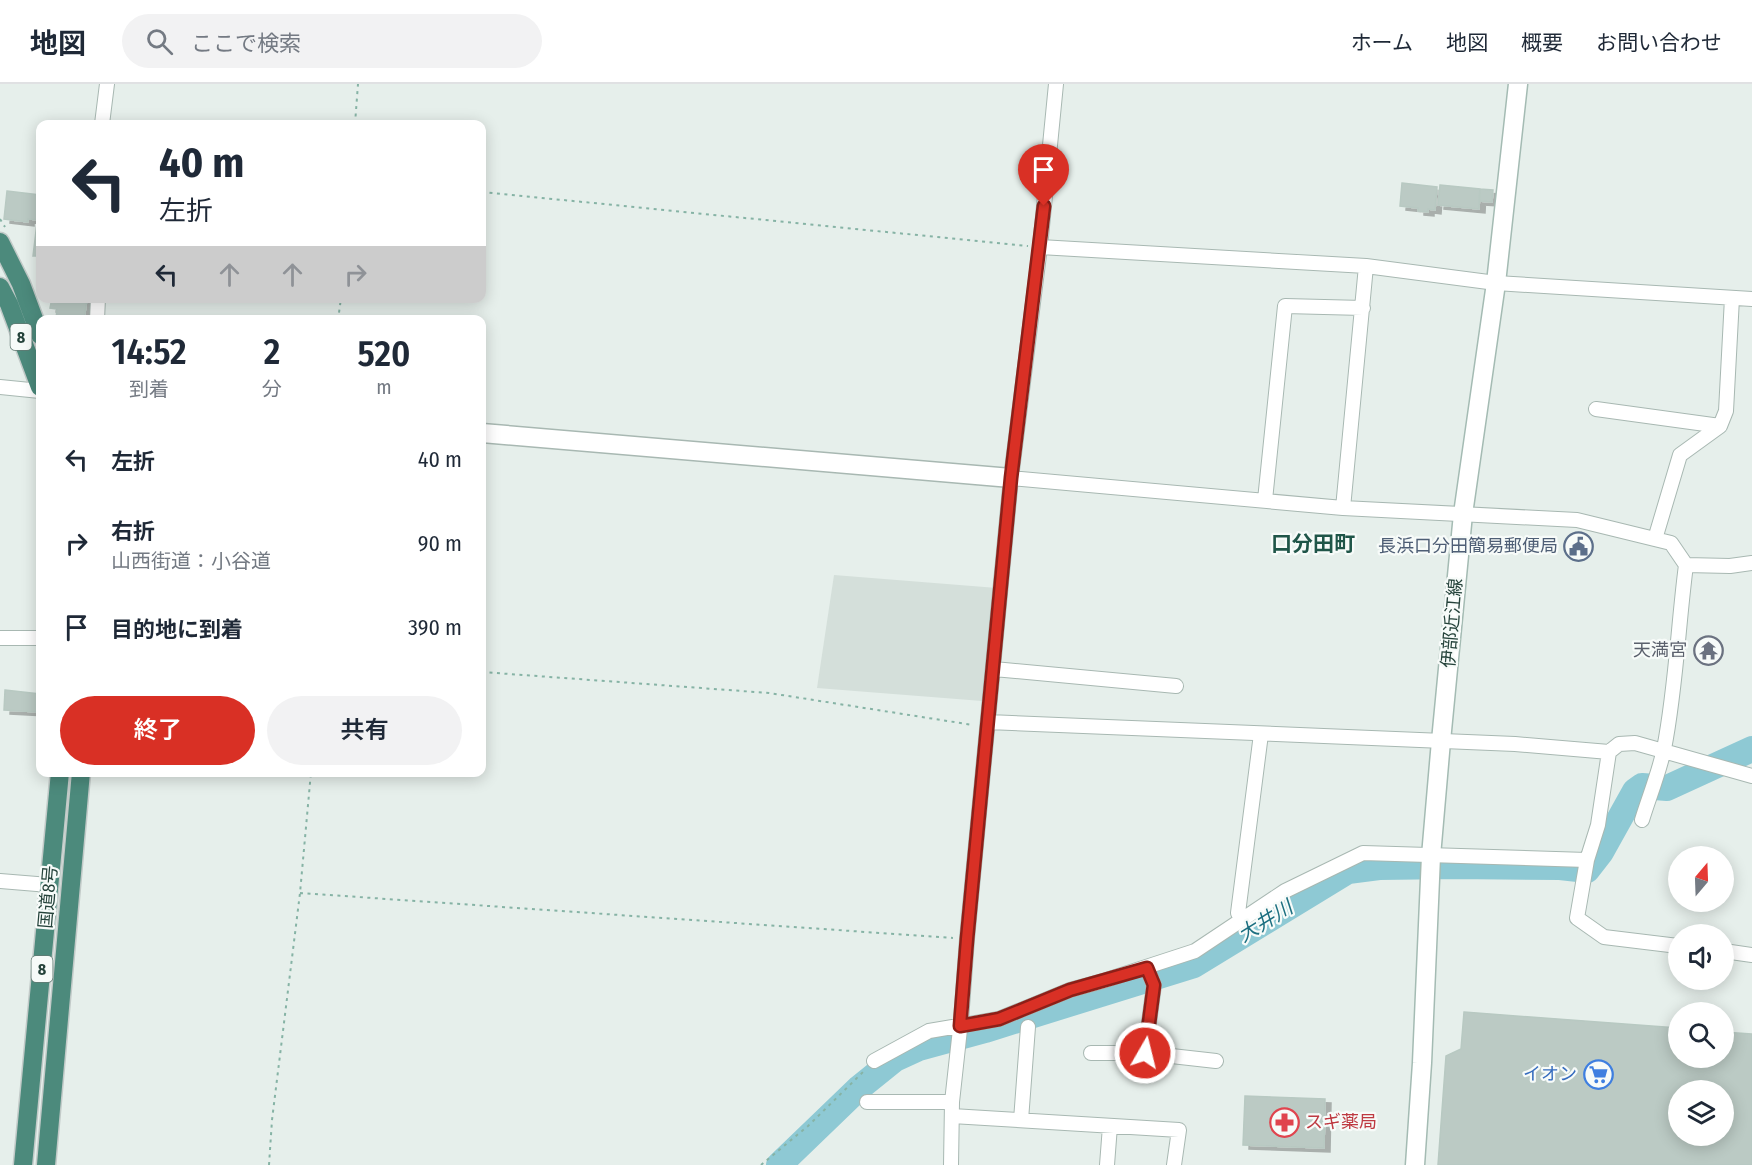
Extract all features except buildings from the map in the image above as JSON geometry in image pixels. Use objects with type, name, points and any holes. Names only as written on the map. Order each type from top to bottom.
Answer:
[{"type":"highway","name":"8","points":[[0,242],[21,284],[36,324]]},
{"type":"highway","name":"8","points":[[0,287],[9,304],[36,378]]},
{"type":"highway","name":"国道8号","points":[[23,1165],[60,777]]},
{"type":"highway","name":"国道8号","points":[[46,1165],[81,777]]},
{"type":"main road","name":"伊部近江線","points":[[1415,1165],[1431,856],[1441,741],[1463,514],[1496,283],[1518,84]]},
{"type":"main road","points":[[486,433],[1011,478]]},
{"type":"street","points":[[102,120],[107,84]]},
{"type":"street","points":[[951,1165],[952,1109],[1011,478],[1040,248],[1056,84]]},
{"type":"street","points":[[1040,248],[1366,266],[1496,283],[1752,299]]},
{"type":"street","points":[[1343,508],[1366,266]]},
{"type":"street","points":[[1655,539],[1680,454],[1720,426],[1726,411],[1732,298]]},
{"type":"street","points":[[1265,500],[1285,306],[1363,308]]},
{"type":"street","points":[[0,387],[36,389]]},
{"type":"street","points":[[1596,409],[1720,426]]},
{"type":"street","points":[[1011,478],[1343,508],[1577,520],[1671,543],[1686,565],[1677,651],[1664,751],[1642,820]]},
{"type":"street","points":[[1686,565],[1731,566],[1752,563]]},
{"type":"street","points":[[0,638],[36,638]]},
{"type":"street","points":[[994,669],[1176,686]]},
{"type":"street","points":[[988,724],[1515,744],[1609,752]]},
{"type":"street","points":[[1242,919],[1238,913],[1261,734]]},
{"type":"street","points":[[1668,945],[1604,938],[1576,918],[1587,860],[1598,825],[1609,752],[1618,744],[1635,742],[1752,776]]},
{"type":"street","points":[[874,1061],[929,1031],[999,1019],[1070,990],[1147,968],[1195,951],[1285,891],[1363,853],[1587,860]]},
{"type":"street","points":[[0,881],[50,885]]},
{"type":"street","points":[[1734,952],[1752,955]]},
{"type":"street","points":[[1145,1053],[1154,985],[1147,968]]},
{"type":"street","points":[[1021,1120],[1028,1027]]},
{"type":"street","points":[[1091,1053],[1145,1053],[1216,1061]]},
{"type":"street","points":[[867,1102],[952,1109],[1021,1120],[1179,1130],[1174,1165]]},
{"type":"street","points":[[1107,1165],[1110,1126]]},
{"type":"path","points":[[355,120],[358,84]]},
{"type":"path","points":[[486,192],[1040,248]]},
{"type":"path","points":[[486,672],[769,693],[988,724]]},
{"type":"path","points":[[269,1165],[272,1120],[300,893],[311,777]]},
{"type":"path","points":[[300,893],[967,939]]},
{"type":"path","points":[[761,1165],[808,1126],[874,1061]]},
{"type":"shaded area","points":[[834,575],[997,588],[982,701],[817,688]]},
{"type":"waterway","name":"大井川","points":[[779,1165],[859,1088],[895,1059],[919,1048],[985,1030],[1194,965],[1348,871],[1379,867],[1454,866],[1560,867],[1587,870],[1601,852],[1635,791],[1642,786],[1667,788],[1752,749]]},
{"type":"place","name":"長浜口分田簡易郵便局","points":[[1579,546]]},
{"type":"place","name":"天満宮","points":[[1708,650]]},
{"type":"place","name":"イオン","points":[[1598,1074]]},
{"type":"place","name":"スギ薬局","points":[[1284,1122]]},
{"type":"district","name":"口分田町","points":[[1313,544]]},
{"type":"route","points":[[1044,206],[1011,478],[960,1026],[999,1019],[1070,990],[1147,968],[1154,985],[1145,1053]]}]
